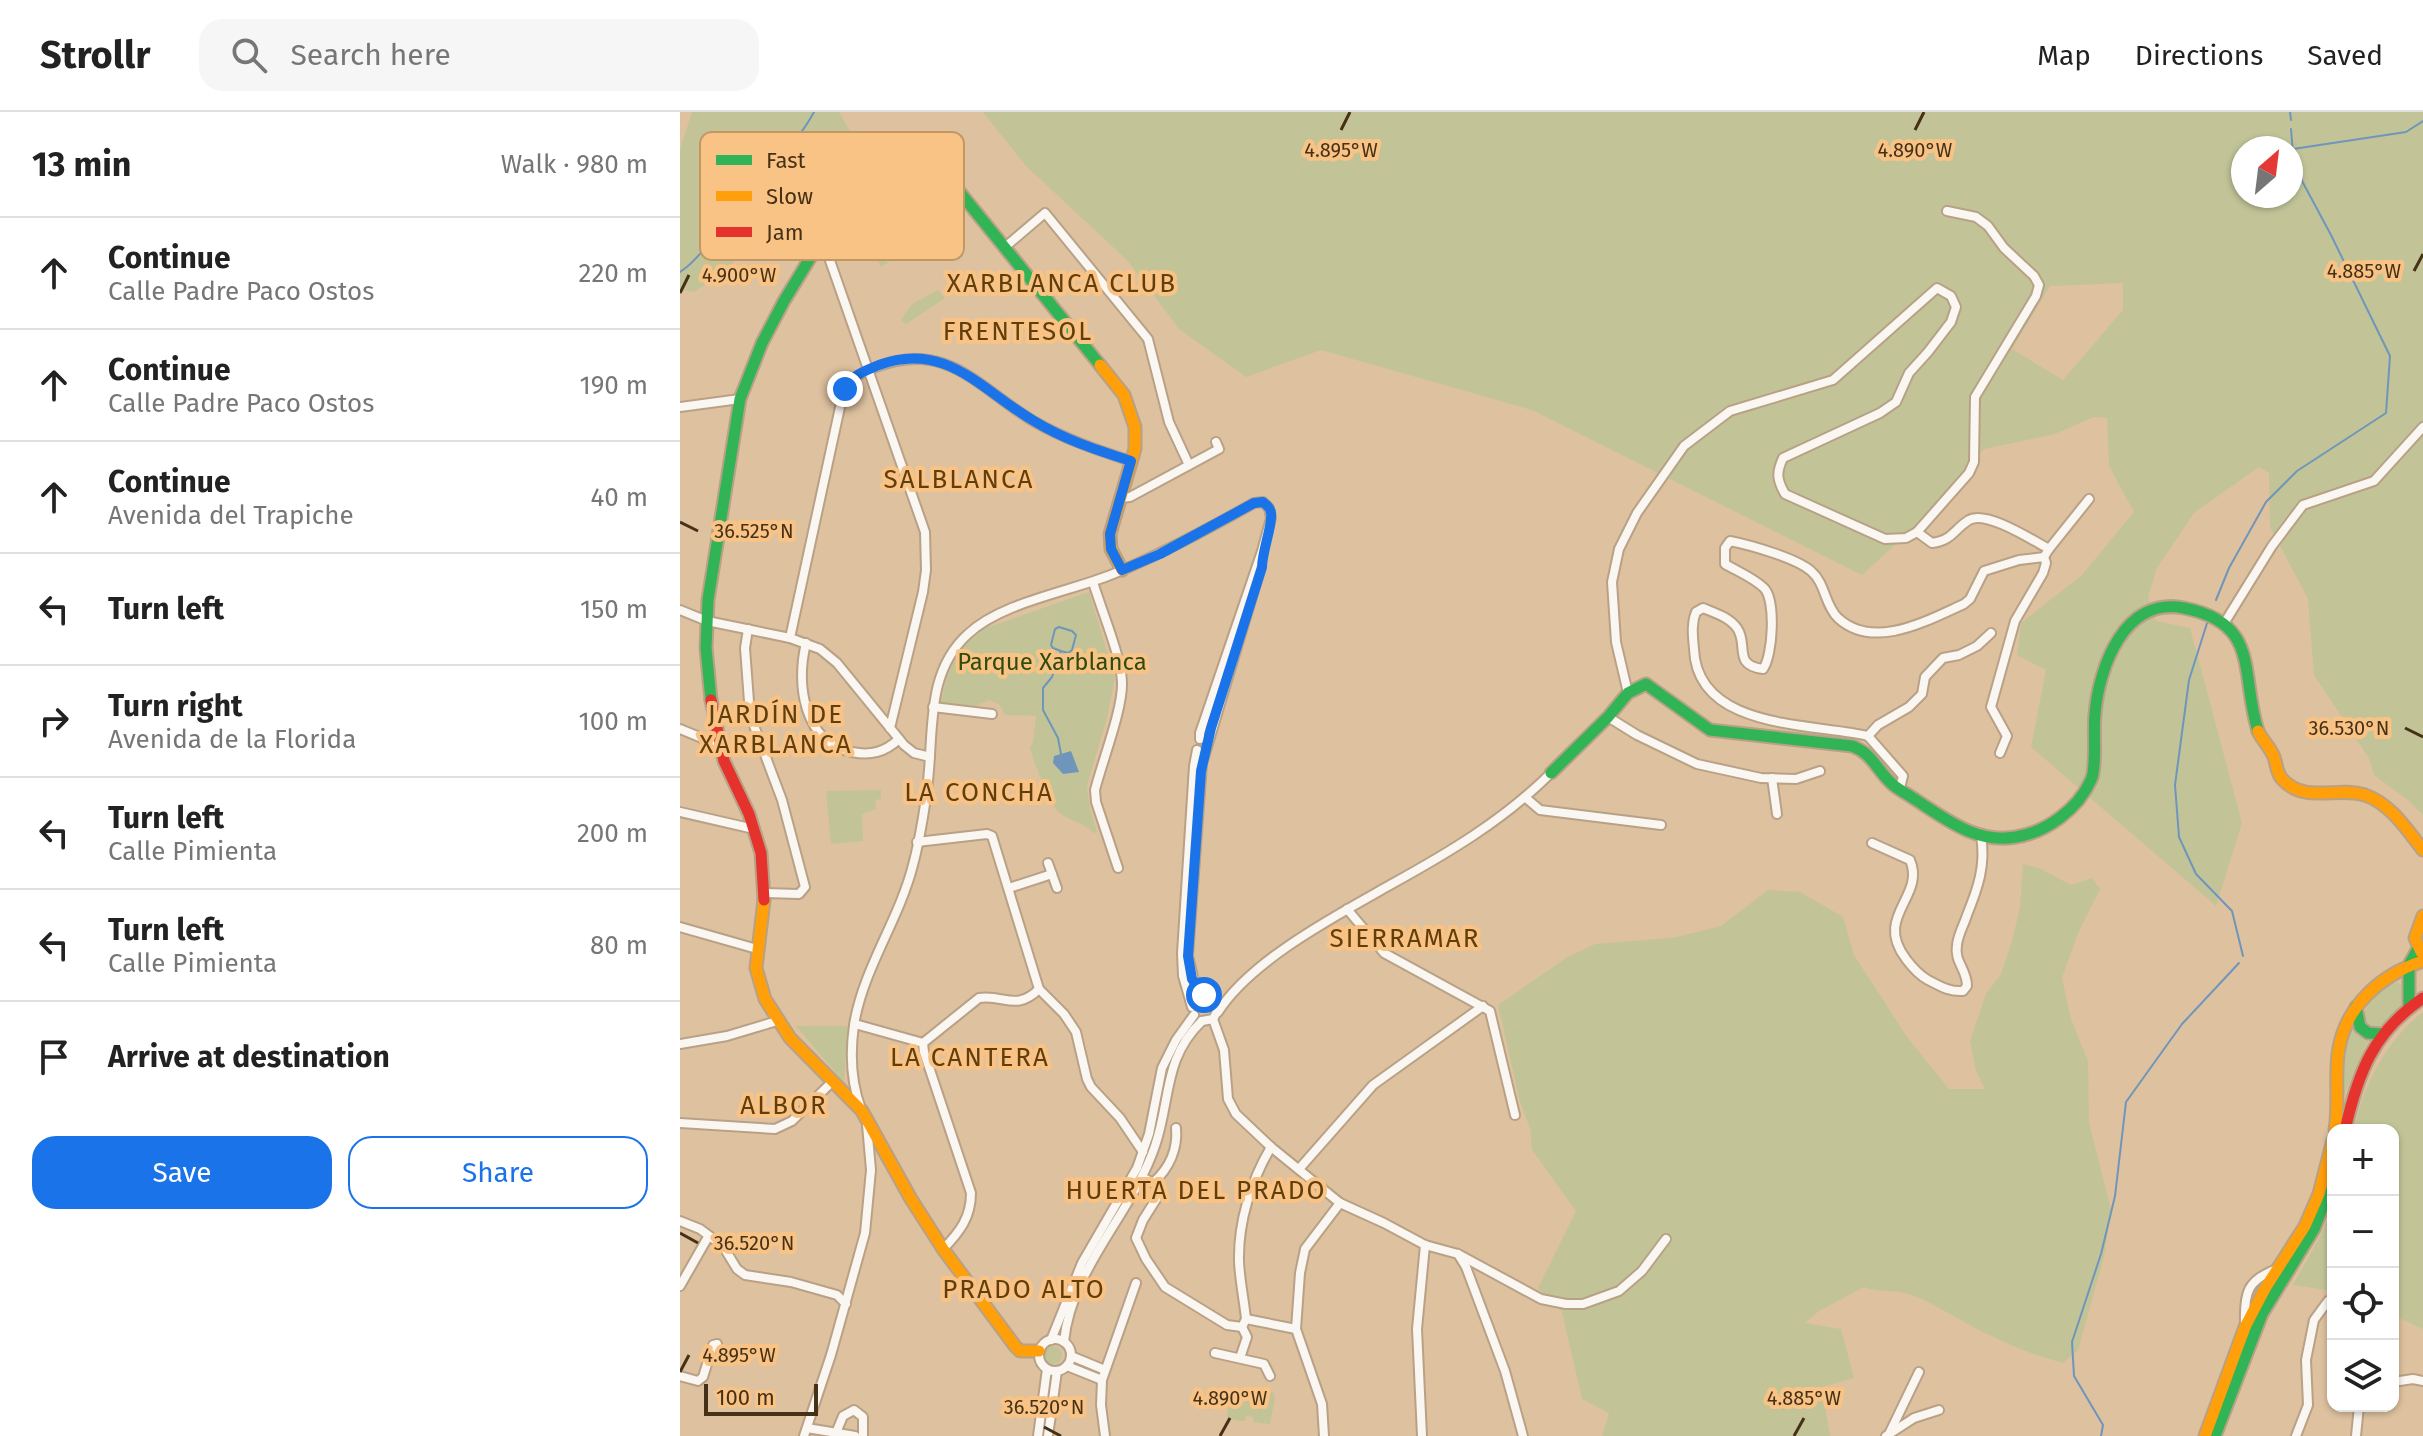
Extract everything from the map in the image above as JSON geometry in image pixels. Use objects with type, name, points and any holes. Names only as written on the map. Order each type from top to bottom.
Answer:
[{"type":"street","points":[[964,197],[1131,407],[1137,435],[1111,526],[1110,542],[1122,570]]},
{"type":"street","points":[[1628,693],[1616,642],[1612,582],[1619,549],[1637,513],[1684,446],[1730,411],[1833,380],[1937,288],[1951,296],[1956,307],[1951,322],[1909,373],[1896,402],[1880,413],[1783,458],[1778,469],[1778,482],[1785,494],[1885,539],[1906,538],[1917,532],[1969,473],[1974,462],[1975,397],[2036,296],[2039,285],[1988,226],[1976,217],[1947,211]]},
{"type":"street","points":[[1005,247],[1045,213],[1148,339],[1169,422],[1189,465]]},
{"type":"street","points":[[809,260],[771,325],[740,399],[707,621],[708,677],[719,745],[754,829],[763,865],[765,893],[757,949],[757,976],[765,999],[790,1038],[862,1111],[943,1249],[1020,1351],[1039,1351]]},
{"type":"street","points":[[830,260],[918,509],[926,545],[923,592],[890,728]]},
{"type":"street","points":[[790,638],[842,398],[854,377],[869,369],[887,362],[927,358],[950,365],[1033,421],[1080,445],[1131,461]]},
{"type":"street","points":[[680,407],[740,399]]},
{"type":"street","points":[[2225,622],[2272,546],[2303,505],[2374,481],[2423,427]]},
{"type":"street","points":[[1120,498],[1130,497],[1219,449],[1216,442]]},
{"type":"street","points":[[1900,788],[1903,776],[1868,736],[1791,726],[1742,712],[1719,699],[1705,685],[1694,663],[1693,627],[1694,616],[1703,608],[1725,617],[1737,628],[1741,635],[1742,657],[1748,664],[1763,669],[1769,660],[1772,603],[1766,589],[1725,564],[1725,548],[1730,541],[1749,544],[1809,569],[1823,587],[1826,602],[1838,618],[1866,632],[1890,631],[1919,624],[1964,604],[1970,599],[1984,571],[2046,553],[2089,499]]},
{"type":"street","points":[[855,1436],[805,1432],[862,1251],[870,1202],[870,1139],[854,1086],[852,1040],[862,996],[913,866],[929,771],[936,688],[947,661],[972,630],[996,615],[1093,582],[1160,554],[1259,501],[1266,504],[1271,518],[1200,733],[1201,771],[1188,945],[1192,979],[1218,1004],[1216,1016],[1223,1046],[1228,1099],[1236,1114],[1340,1203],[1425,1245],[1458,1254],[1541,1299],[1583,1304],[1603,1298],[1629,1283],[1666,1239]]},
{"type":"street","points":[[1917,532],[1932,543],[1944,541],[1970,519],[1984,517],[2046,553]]},
{"type":"street","points":[[2000,753],[2007,736],[1991,707],[2015,621],[2043,573],[2046,553]]},
{"type":"street","points":[[1093,582],[1122,683],[1095,790],[1096,802],[1118,868]]},
{"type":"street","points":[[1064,1342],[1067,1324],[1084,1278],[1142,1177],[1158,1137],[1172,1066],[1202,1021],[1216,1016],[1231,994],[1255,971],[1327,920],[1488,828],[1526,798],[1628,693],[1646,684],[1710,730],[1852,746],[1864,750],[1891,783],[1934,813],[1981,836],[2014,838],[2054,823],[2087,790],[2093,777],[2097,687],[2105,661],[2118,639],[2139,614],[2152,608],[2184,607],[2211,614],[2225,622],[2243,648],[2258,735],[2273,757],[2275,770],[2282,779],[2298,792],[2309,795],[2347,791],[2367,796],[2399,819],[2423,850]]},
{"type":"street","points":[[680,610],[707,621],[790,638],[820,649],[837,663],[899,739],[914,753],[930,757]]},
{"type":"street","points":[[748,629],[745,648],[750,715],[782,800],[805,887],[799,894],[765,893]]},
{"type":"street","points":[[1868,736],[1878,725],[1909,707],[1922,694],[1925,677],[1943,658],[1959,655],[1991,633]]},
{"type":"street","points":[[806,643],[802,665],[805,704],[822,738],[841,749],[860,754],[885,750],[899,739]]},
{"type":"street","points":[[933,707],[992,714]]},
{"type":"street","points":[[1608,717],[1697,764],[1761,778],[1796,779],[1820,771]]},
{"type":"street","points":[[680,729],[719,745]]},
{"type":"street","points":[[1202,745],[1195,760],[1182,953],[1183,976],[1193,1011],[1202,1021]]},
{"type":"street","points":[[1772,778],[1777,814]]},
{"type":"street","points":[[1526,798],[1540,810],[1661,825]]},
{"type":"street","points":[[680,812],[754,829]]},
{"type":"street","points":[[917,842],[990,835],[1039,989],[1064,1014],[1076,1032],[1091,1087],[1120,1118],[1143,1152]]},
{"type":"street","points":[[1872,843],[1910,860],[1913,870],[1909,892],[1897,917],[1894,931],[1896,946],[1921,976],[1952,992],[1963,991],[1967,986],[1967,977],[1956,957],[1957,941],[1985,858],[1981,836]]},
{"type":"street","points":[[1048,863],[1057,888]]},
{"type":"street","points":[[1009,888],[1052,874]]},
{"type":"street","points":[[1347,909],[1384,953],[1490,1011],[1515,1115]]},
{"type":"street","points":[[2335,1124],[2340,1041],[2345,1025],[2363,998],[2422,952],[2415,938],[2423,916]]},
{"type":"street","points":[[680,927],[757,949]]},
{"type":"street","points":[[2409,965],[2409,1006]]},
{"type":"street","points":[[2389,977],[2407,982]]},
{"type":"street","points":[[923,1043],[979,998],[1018,1002],[1026,1000],[1039,989]]},
{"type":"street","points":[[1051,1340],[1082,1263],[1132,1178],[1149,1134],[1165,1059],[1193,1011],[1196,999],[1231,994]]},
{"type":"street","points":[[2346,1124],[2361,1070],[2382,1034],[2409,1006],[2423,998]]},
{"type":"street","points":[[1299,1169],[1373,1085],[1483,1006]]},
{"type":"street","points":[[2356,1007],[2360,1027],[2368,1033],[2382,1034]]},
{"type":"street","points":[[680,1044],[727,1036],[777,1021]]},
{"type":"street","points":[[855,1024],[923,1043]]},
{"type":"street","points":[[923,1043],[971,1193],[966,1221],[943,1249]]},
{"type":"street","points":[[680,1123],[775,1129],[792,1121],[833,1081]]},
{"type":"street","points":[[1154,1182],[1168,1169],[1177,1137],[1176,1128]]},
{"type":"street","points":[[1240,1358],[1247,1337],[1240,1240],[1250,1192],[1259,1166],[1271,1147]]},
{"type":"street","points":[[2205,1436],[2245,1327],[2305,1226],[2319,1194],[2327,1163]]},
{"type":"street","points":[[1142,1177],[1159,1186],[1160,1193],[1136,1238],[1165,1287],[1227,1325],[1244,1323],[1296,1329]]},
{"type":"street","points":[[2215,1436],[2262,1314],[2314,1229],[2327,1195]]},
{"type":"street","points":[[1324,1436],[1322,1404],[1296,1329],[1305,1249],[1340,1203]]},
{"type":"street","points":[[680,1221],[700,1229],[723,1246],[737,1269],[745,1275],[791,1282],[837,1295],[846,1304]]},
{"type":"street","points":[[680,1286],[708,1237]]},
{"type":"street","points":[[1422,1436],[1417,1329],[1425,1245]]},
{"type":"street","points":[[1458,1254],[1466,1267],[1505,1371],[1523,1436]]},
{"type":"street","points":[[1105,1436],[1102,1380],[1136,1283]]},
{"type":"street","points":[[2296,1436],[2308,1405],[2306,1360],[2314,1320],[2327,1302]]},
{"type":"street","points":[[1052,1370],[1039,1360],[1039,1351],[1045,1342],[1051,1340],[1064,1342],[1069,1348],[1071,1356],[1067,1366]]},
{"type":"street","points":[[680,1376],[698,1381],[703,1377],[713,1345],[717,1344]]},
{"type":"street","points":[[1215,1353],[1264,1364],[1270,1376]]},
{"type":"street","points":[[1071,1356],[1105,1370]]},
{"type":"street","points":[[1052,1370],[1067,1366],[1102,1380]]},
{"type":"street","points":[[1038,1436],[1052,1370]]},
{"type":"street","points":[[1048,1436],[1052,1370]]},
{"type":"street","points":[[1888,1434],[1919,1372]]},
{"type":"street","points":[[2399,1381],[2423,1381]]},
{"type":"street","points":[[836,1433],[843,1416],[854,1410],[863,1417],[863,1436]]},
{"type":"street","points":[[1888,1434],[1914,1418],[1939,1410]]},
{"type":"street","points":[[2356,1436],[2358,1412]]},
{"type":"green space","points":[[692,112],[839,112],[850,132],[700,132],[700,260],[735,260],[728,270],[694,292],[680,290],[680,150]]},
{"type":"green space","points":[[983,112],[2423,112],[2423,815],[2374,775],[2369,758],[2314,675],[2308,599],[2270,527],[2269,473],[2259,467],[2194,513],[2157,568],[2148,597],[2156,621],[2190,628],[2242,823],[2216,906],[2031,747],[2046,670],[2017,655],[2021,623],[2082,575],[2134,512],[2109,466],[2107,418],[2094,417],[2055,434],[1984,449],[1913,528],[1862,575],[1532,410],[1321,350],[1246,377],[1179,329],[1128,261],[1026,166]],"holes":[[[2123,283],[2123,310],[2063,380],[2012,349],[2050,286]]]},
{"type":"green space","points":[[877,260],[892,260],[881,267]]},
{"type":"green space","points":[[938,290],[945,298],[906,324],[901,320],[912,304]]},
{"type":"green space","name":"Parque Xarblanca","points":[[1089,592],[1115,678],[1087,786],[1097,832],[1094,833],[1060,813],[1047,793],[1030,748],[1036,716],[1005,715],[999,704],[989,700],[976,706],[941,702],[948,672],[961,649],[983,629]]},
{"type":"green space","points":[[881,790],[881,799],[875,800],[876,809],[862,814],[863,841],[831,844],[826,791]]},
{"type":"green space","points":[[2023,864],[2039,868],[2071,885],[2092,878],[2100,889],[2078,933],[2062,978],[2071,1019],[2088,1061],[2089,1123],[2111,1210],[2104,1257],[2078,1350],[2063,1363],[1993,1337],[1912,1295],[1864,1287],[1819,1311],[1805,1323],[1841,1329],[1854,1378],[1822,1387],[1830,1436],[1602,1436],[1609,1413],[1582,1399],[1562,1312],[1538,1288],[1576,1211],[1532,1150],[1530,1128],[1520,1102],[1498,1005],[1566,958],[1595,944],[1672,938],[1721,926],[1768,890],[1800,892],[1843,917],[1854,955],[1907,1037],[1949,1089],[1985,1089],[1976,1071],[1970,1041],[1986,994],[2001,974],[2012,941],[2020,908]]},
{"type":"green space","points":[[2397,982],[2406,989],[2405,1001],[2379,1028],[2372,1030],[2364,1026],[2368,1005],[2384,989]]},
{"type":"green space","points":[[2423,1012],[2423,1329],[2399,1318],[2399,1124],[2355,1124],[2378,1065],[2410,1023]]},
{"type":"green space","points":[[2352,1022],[2369,1040],[2344,1097],[2344,1055]]},
{"type":"green space","points":[[796,1026],[848,1026],[844,1082]]},
{"type":"green space","points":[[2327,1221],[2327,1290],[2293,1285]]},
{"type":"green space","points":[[1053,1346],[1062,1355],[1053,1364],[1044,1355]]},
{"type":"green space","points":[[1232,1387],[1249,1389],[1249,1394],[1256,1395],[1257,1390],[1273,1392],[1275,1397],[1270,1424],[1253,1422],[1253,1417],[1246,1416],[1245,1421],[1228,1419]]},
{"type":"water","points":[[1071,751],[1079,772],[1063,774],[1053,763],[1054,756]]},
{"type":"waterway","points":[[801,132],[814,112]]},
{"type":"waterway","points":[[2290,112],[2291,120]]},
{"type":"waterway","points":[[2303,147],[2406,132],[2423,121]]},
{"type":"waterway","points":[[2216,600],[2229,568],[2266,502],[2297,471],[2386,413],[2390,356],[2294,166],[2291,129]]},
{"type":"waterway","points":[[680,272],[700,254]]},
{"type":"waterway","points":[[2208,620],[2189,680],[2175,785],[2179,837],[2196,874],[2232,911],[2243,956]]},
{"type":"waterway","points":[[1061,651],[1051,645],[1055,629],[1059,627],[1076,635],[1072,650],[1068,653],[1061,651],[1052,677],[1043,688],[1043,710],[1058,738],[1061,754]]},
{"type":"waterway","points":[[2101,1436],[2103,1425],[2074,1376],[2072,1342],[2101,1254],[2115,1196],[2126,1102],[2182,1024],[2239,963]]},
{"type":"traffic: fast","points":[[964,197],[1100,365]]},
{"type":"traffic: fast","points":[[711,700],[706,648],[708,600],[740,399],[762,343],[809,260]]},
{"type":"traffic: fast","points":[[1551,773],[1628,693],[1646,684],[1710,730],[1852,746],[1869,757],[1897,788],[1963,829],[1988,837],[2028,834],[2060,818],[2085,791],[2094,767],[2094,721],[2109,656],[2131,624],[2146,613],[2163,607],[2184,608],[2209,615],[2237,638],[2247,671],[2258,731]]},
{"type":"traffic: fast","points":[[2409,1006],[2409,965],[2419,947]]},
{"type":"traffic: fast","points":[[2356,1007],[2360,1027],[2368,1033],[2382,1034]]},
{"type":"traffic: fast","points":[[2215,1436],[2262,1314],[2314,1229],[2327,1195]]},
{"type":"traffic: slow","points":[[1100,365],[1124,395],[1135,427],[1135,449],[1110,534],[1111,549],[1122,570]]},
{"type":"traffic: slow","points":[[2258,731],[2272,753],[2281,777],[2292,787],[2312,793],[2354,793],[2374,799],[2398,818],[2423,850]]},
{"type":"traffic: slow","points":[[764,900],[756,968],[765,999],[790,1038],[862,1111],[943,1249],[1015,1346],[1020,1351],[1039,1351]]},
{"type":"traffic: slow","points":[[2421,952],[2415,938],[2423,916]]},
{"type":"traffic: slow","points":[[2336,1124],[2338,1054],[2348,1022],[2356,1008],[2379,984],[2423,961]]},
{"type":"traffic: slow","points":[[2205,1436],[2245,1327],[2305,1226],[2319,1194],[2327,1163]]},
{"type":"traffic: jam","points":[[711,700],[724,761],[749,814],[761,853],[764,900]]},
{"type":"traffic: jam","points":[[2347,1124],[2370,1055],[2392,1025],[2423,998]]},
{"type":"district","name":"XARBLANCA CLUB","points":[[1062,283]]},
{"type":"district","name":"FRENTESOL","points":[[1018,331]]},
{"type":"district","name":"SALBLANCA","points":[[959,479]]},
{"type":"district","name":"JARDÍN DE XARBLANCA","points":[[776,729]]},
{"type":"district","name":"LA CONCHA","points":[[979,792]]},
{"type":"district","name":"SIERRAMAR","points":[[1405,938]]},
{"type":"district","name":"LA CANTERA","points":[[970,1057]]},
{"type":"district","name":"ALBOR","points":[[784,1105]]},
{"type":"district","name":"HUERTA DEL PRADO","points":[[1196,1190]]},
{"type":"district","name":"PRADO ALTO","points":[[1024,1289]]},
{"type":"route","points":[[845,389],[860,373],[887,362],[927,358],[950,365],[1033,421],[1080,445],[1131,461],[1110,534],[1111,549],[1122,570],[1160,554],[1254,503],[1263,502],[1269,508],[1271,518],[1262,551],[1262,567],[1211,728],[1201,771],[1188,956],[1192,979],[1204,995]]}]
